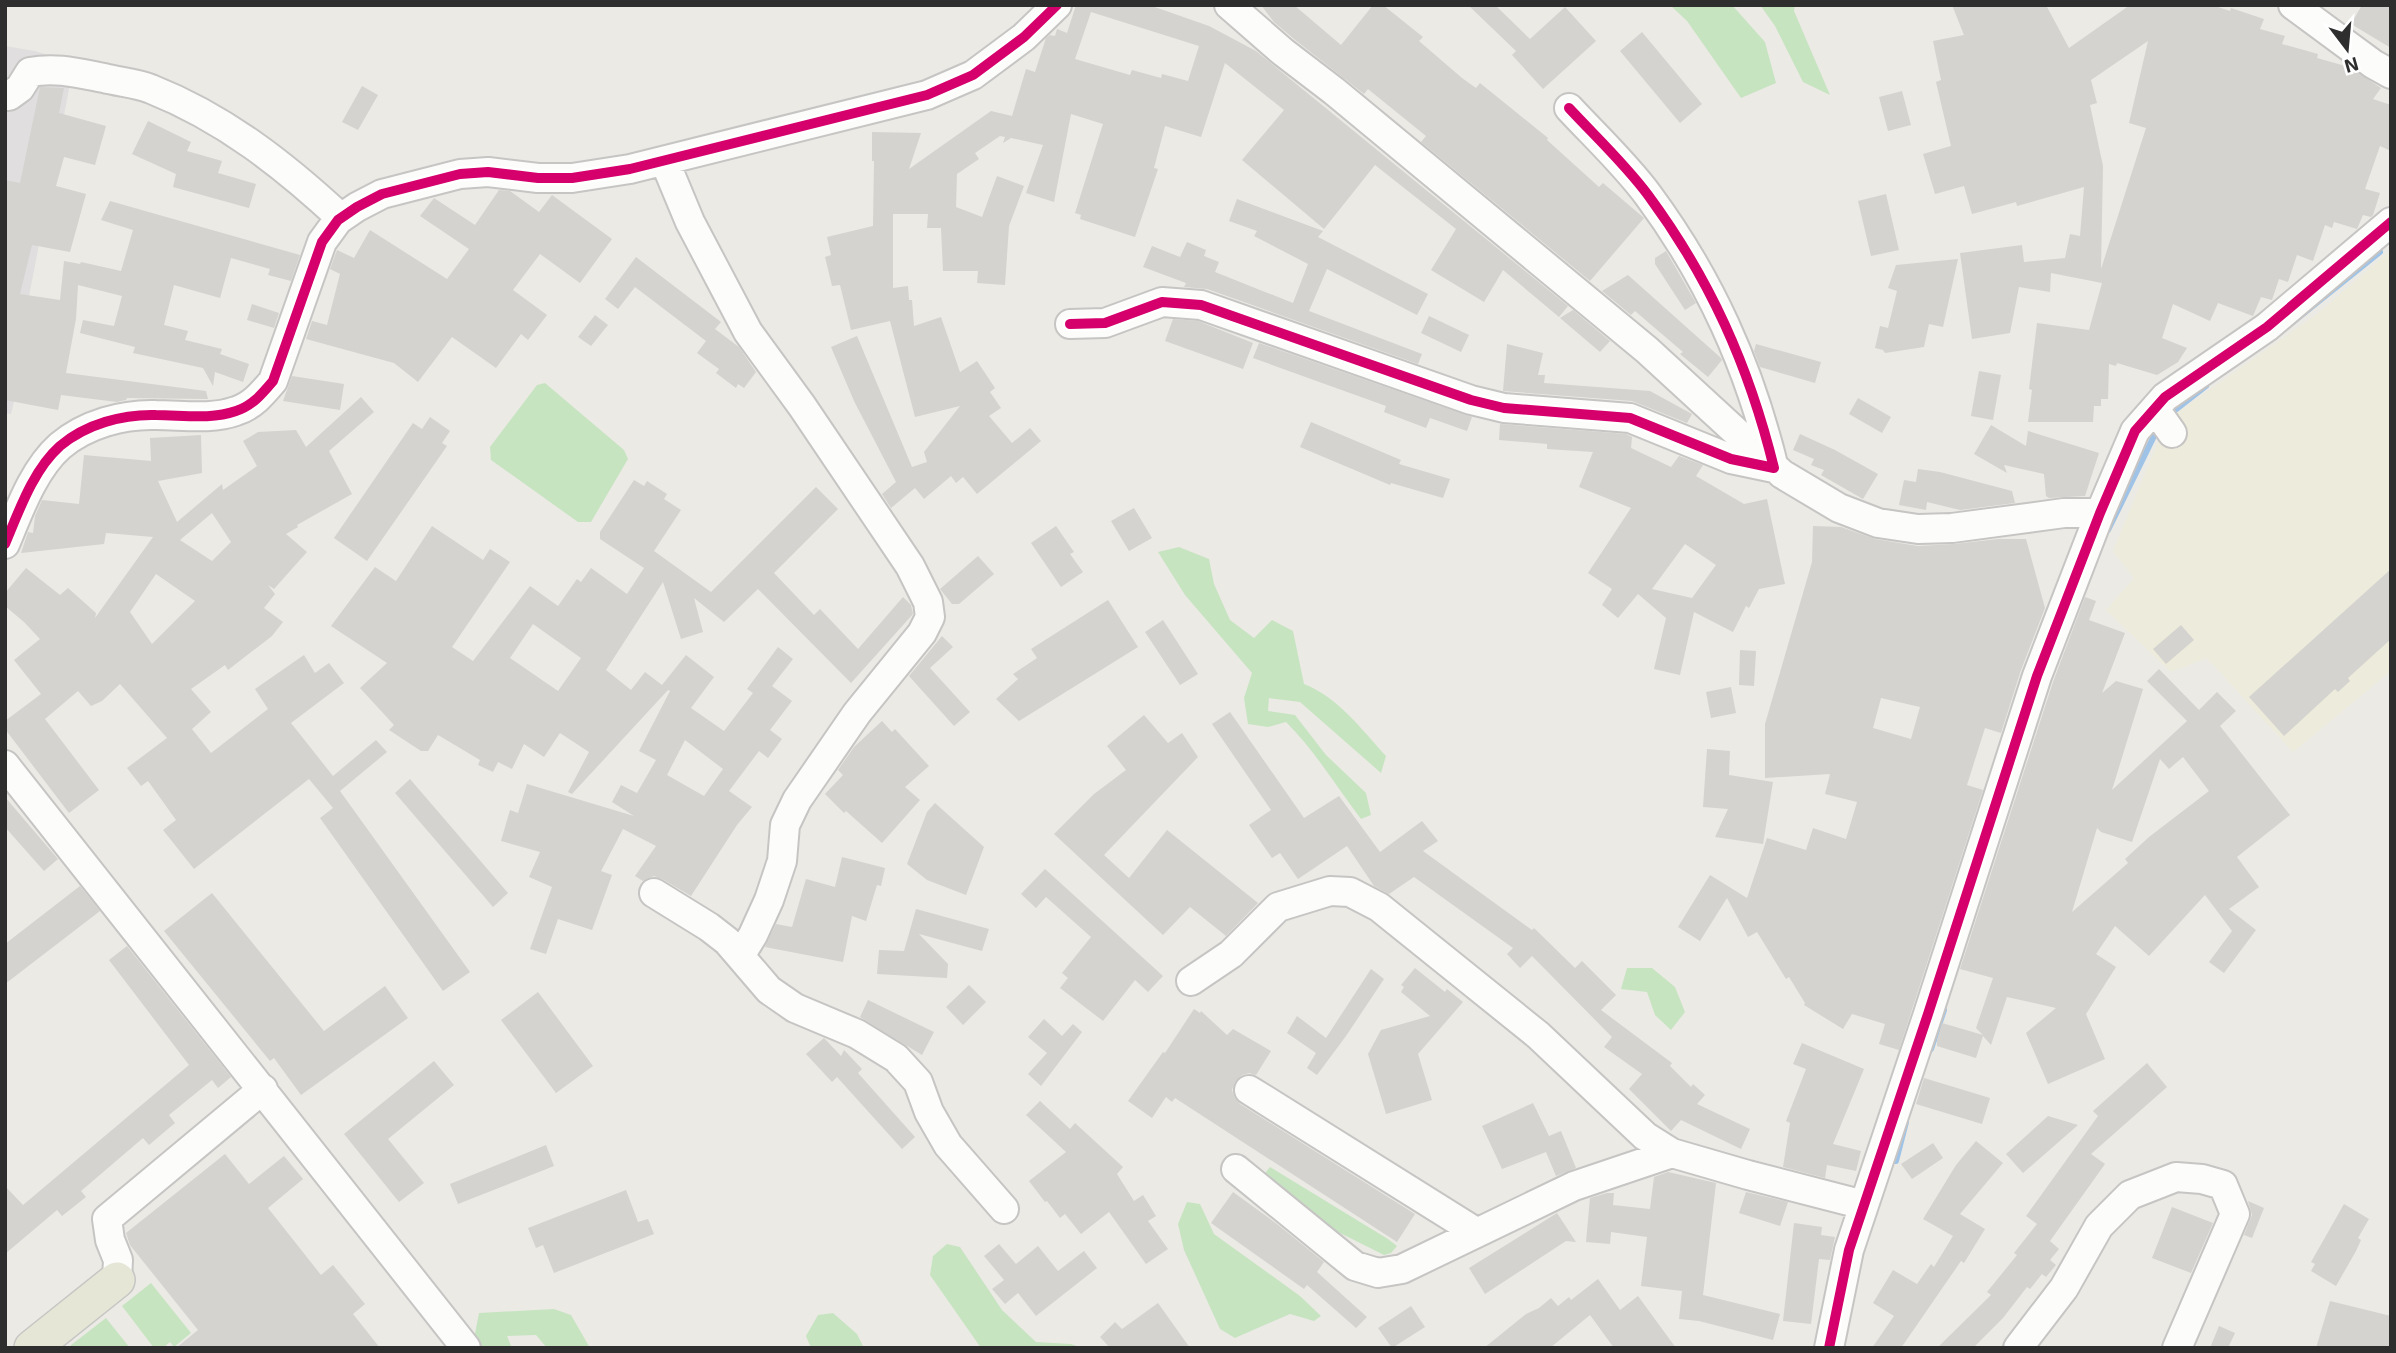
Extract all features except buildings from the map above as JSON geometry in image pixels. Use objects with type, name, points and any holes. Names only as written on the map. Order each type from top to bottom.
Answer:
[{"type":"main road","points":[[32,1348],[117,1280]]},
{"type":"street","points":[[5,544],[39,474],[60,446],[80,434],[103,422],[127,416],[195,416],[234,412],[261,396],[273,381],[322,242],[341,218],[382,194],[460,174],[488,172],[538,178],[572,178],[665,162],[927,94],[973,75],[1024,37],[1057,5]]},
{"type":"street","points":[[1229,5],[1647,350],[1774,468],[1839,508],[1878,523],[1917,529],[1952,528],[2064,513],[2100,513]]},
{"type":"street","points":[[2293,5],[2391,74]]},
{"type":"street","points":[[6,102],[20,88],[30,72],[49,69],[71,71],[149,88],[199,111],[254,143],[341,218]]},
{"type":"street","points":[[1570,108],[1647,193],[1713,296],[1742,365],[1766,434],[1774,468]]},
{"type":"street","points":[[665,162],[690,222],[748,332],[802,406],[910,566],[928,602],[930,617],[922,633],[857,713],[797,800],[785,825],[782,861],[769,900],[740,956]]},
{"type":"street","points":[[1829,1348],[1849,1250],[1933,1002],[2037,676],[2100,513],[2135,432],[2165,397],[2267,327],[2391,222]]},
{"type":"street","points":[[1070,324],[1105,323],[1162,302],[1201,305],[1471,400],[1504,408],[1630,418],[1731,459],[1774,468]]},
{"type":"street","points":[[2155,409],[2172,433]]},
{"type":"street","points":[[5,765],[466,1348]]},
{"type":"street","points":[[1191,981],[1231,954],[1278,908],[1330,891],[1350,892],[1379,907],[1538,1035],[1645,1136],[1672,1153],[1864,1205]]},
{"type":"street","points":[[654,893],[727,941],[769,990],[795,1008],[858,1034],[896,1058],[918,1082],[929,1112],[948,1145],[1004,1209]]},
{"type":"street","points":[[117,1280],[118,1260],[110,1240],[107,1219],[263,1089]]},
{"type":"street","points":[[1248,1090],[1476,1233]]},
{"type":"street","points":[[1236,1169],[1355,1266],[1378,1273],[1402,1269],[1574,1185],[1672,1153]]},
{"type":"street","points":[[2018,1348],[2064,1288],[2099,1226],[2130,1195],[2176,1177],[2202,1179],[2222,1185],[2235,1213],[2177,1348]]},
{"type":"shaded area","points":[[5,46],[35,51],[74,63],[25,317],[34,320],[11,414],[5,413]]},
{"type":"shaded area","points":[[2391,250],[2391,671],[2293,752],[2207,658],[2171,672],[2106,610],[2134,578],[2113,551],[2160,437],[2174,415],[2317,314]]},
{"type":"green space","points":[[1670,5],[1732,5],[1765,42],[1776,83],[1741,98],[1687,21]]},
{"type":"green space","points":[[1760,5],[1795,5],[1794,11],[1830,95],[1803,82],[1775,26]]},
{"type":"green space","points":[[545,383],[624,450],[628,459],[591,522],[578,522],[491,460],[490,447],[537,385]]},
{"type":"green space","points":[[1179,547],[1209,559],[1214,584],[1230,620],[1254,638],[1272,620],[1293,631],[1304,684],[1339,706],[1386,756],[1381,773],[1300,702],[1269,698],[1268,711],[1295,715],[1326,755],[1366,793],[1371,815],[1361,819],[1316,757],[1286,722],[1268,727],[1248,724],[1244,698],[1252,673],[1185,595],[1158,552]]},
{"type":"green space","points":[[1627,968],[1652,968],[1675,987],[1685,1012],[1671,1030],[1655,1015],[1647,992],[1621,989]]},
{"type":"green space","points":[[1270,1167],[1397,1246],[1391,1253],[1384,1255],[1316,1221],[1261,1178]]},
{"type":"green space","points":[[1187,1202],[1200,1204],[1214,1234],[1300,1296],[1321,1316],[1314,1321],[1290,1314],[1235,1338],[1220,1329],[1184,1250],[1178,1224]]},
{"type":"green space","points":[[947,1244],[960,1247],[1002,1310],[1036,1342],[1071,1344],[1082,1348],[981,1348],[930,1275],[933,1256]]},
{"type":"green space","points":[[151,1283],[191,1333],[174,1347],[170,1342],[163,1348],[154,1348],[122,1306]]},
{"type":"green space","points":[[554,1309],[571,1315],[590,1348],[547,1348],[536,1335],[507,1336],[512,1348],[477,1348],[473,1344],[479,1313]]},
{"type":"green space","points":[[833,1313],[857,1334],[864,1348],[811,1348],[806,1336],[818,1315]]},
{"type":"green space","points":[[106,1318],[130,1348],[68,1348],[71,1345]]},
{"type":"waterway","points":[[2288,326],[2380,252]]},
{"type":"waterway","points":[[2174,411],[2206,386]]},
{"type":"waterway","points":[[2108,530],[2156,432]]},
{"type":"waterway","points":[[1931,1049],[1944,1010]]},
{"type":"waterway","points":[[1896,1161],[1906,1122]]},
{"type":"cycle path","points":[[5,544],[42,467],[70,438],[93,426],[131,416],[226,414],[242,409],[256,399],[273,381],[322,242],[338,220],[382,194],[460,174],[488,172],[538,178],[572,178],[630,169],[927,95],[973,75],[1024,37],[1057,5]]},
{"type":"cycle path","points":[[1070,324],[1105,323],[1162,302],[1201,305],[1471,400],[1504,408],[1630,418],[1731,459],[1774,468],[1752,394],[1709,291],[1670,227],[1639,184],[1569,108]]},
{"type":"cycle path","points":[[1829,1348],[1849,1250],[2037,676],[2135,431],[2165,397],[2267,327],[2391,222]]}]
